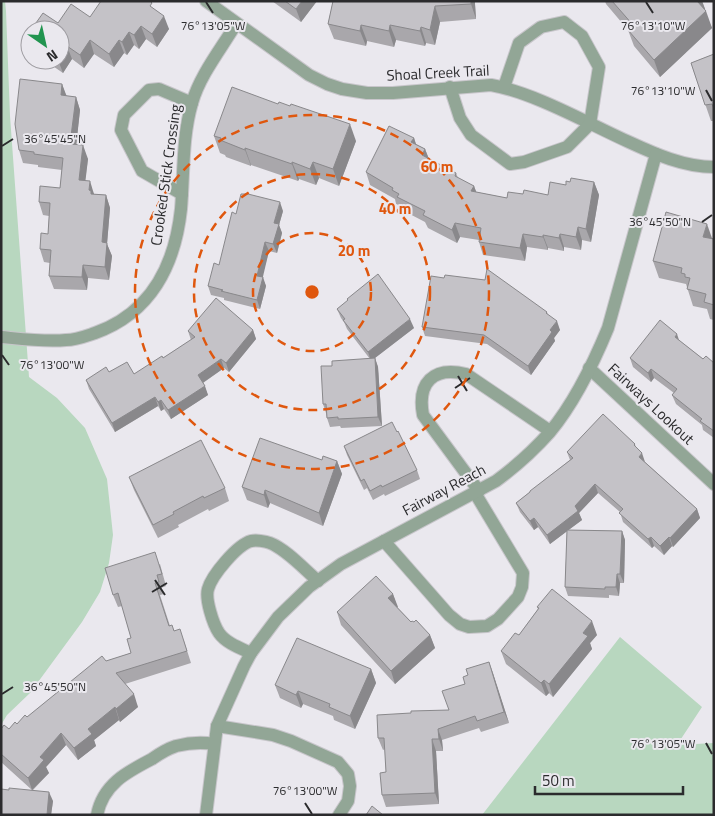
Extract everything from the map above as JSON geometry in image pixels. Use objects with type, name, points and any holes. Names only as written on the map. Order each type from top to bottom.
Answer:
[{"type":"street","name":"Shoal Creek Trail","points":[[206,1],[309,75],[327,84],[342,89],[367,93],[392,93],[491,85],[504,87],[532,97],[656,154],[712,170]]},
{"type":"street","points":[[450,87],[460,118],[471,134],[510,164],[524,162],[567,147],[590,124],[599,67],[582,36],[564,22],[541,27],[519,43],[504,87]]},
{"type":"street","name":"Crooked Stick Crossing","points":[[1,337],[56,340],[78,338],[110,327],[132,313],[149,296],[165,272],[173,252],[182,194],[186,131],[192,103],[200,83],[236,24]]},
{"type":"street","points":[[182,194],[142,171],[121,130],[124,114],[150,90],[159,90],[192,103]]},
{"type":"street","name":"Fairway Reach","points":[[206,815],[217,726],[251,653],[278,617],[318,581],[341,564],[477,492],[511,470],[550,431],[573,398],[608,328],[656,154]]},
{"type":"street","name":"Fairways Lookout","points":[[589,368],[714,484]]},
{"type":"street","points":[[384,541],[449,615],[460,624],[469,627],[487,626],[498,620],[518,597],[522,588],[523,573],[477,492],[423,415],[420,401],[421,394],[432,377],[440,373],[454,371],[466,374],[550,431]]},
{"type":"street","points":[[251,653],[227,641],[220,634],[207,599],[208,589],[214,578],[238,549],[254,540],[270,543],[284,551],[318,581]]},
{"type":"street","points":[[217,726],[273,735],[338,762],[348,774],[350,786],[348,801],[339,815]]},
{"type":"street","points":[[98,815],[100,804],[110,788],[122,775],[175,746],[192,743],[214,744]]},
{"type":"green space","points":[[1,1],[5,1],[6,11],[10,116],[29,377],[57,398],[85,428],[107,479],[113,535],[109,563],[100,592],[82,622],[30,693],[7,715],[1,725]]},
{"type":"green space","points":[[620,637],[702,707],[677,745],[714,743],[714,815],[482,815]]},
{"type":"building","points":[[101,1],[150,1],[152,3],[150,6],[164,16],[152,34],[141,26],[134,35],[129,32],[122,42],[119,40],[109,54],[90,40],[80,55],[70,48],[70,20],[60,20],[71,4],[90,17]]},
{"type":"building","points":[[285,1],[302,1],[296,9]]},
{"type":"building","points":[[333,1],[471,1],[471,4],[435,6],[430,30],[421,27],[420,31],[390,25],[389,31],[361,25],[360,31],[328,24]]},
{"type":"building","points":[[612,1],[697,1],[706,11],[654,60],[628,30],[633,25]]},
{"type":"building","points":[[43,13],[54,20],[38,20]]},
{"type":"building","points":[[714,54],[714,109],[712,104],[705,105],[691,63]]},
{"type":"building","points":[[20,79],[62,84],[61,95],[76,97],[70,144],[83,145],[79,180],[90,181],[89,190],[91,194],[106,195],[102,242],[107,243],[105,267],[83,265],[82,277],[49,276],[51,250],[40,249],[41,233],[48,234],[50,203],[39,202],[40,186],[60,188],[63,158],[19,150],[15,124]]},
{"type":"building","points":[[232,87],[278,104],[279,102],[290,106],[291,104],[350,124],[333,169],[313,162],[310,169],[245,148],[245,150],[214,136]]},
{"type":"building","points":[[389,126],[414,138],[411,142],[425,149],[422,155],[456,173],[455,176],[474,186],[471,191],[507,198],[508,192],[523,194],[524,190],[548,195],[550,182],[566,185],[566,181],[570,182],[571,178],[594,182],[586,229],[578,227],[576,237],[560,234],[559,238],[523,234],[520,248],[479,242],[481,228],[455,223],[452,230],[423,215],[425,211],[397,197],[399,194],[392,190],[393,188],[366,172]]},
{"type":"building","points":[[241,194],[280,202],[274,223],[279,224],[273,244],[265,242],[257,276],[263,277],[257,300],[208,286],[214,263],[219,265],[232,212],[236,214]]},
{"type":"building","points":[[666,212],[707,224],[703,237],[714,239],[714,305],[704,302],[706,294],[687,289],[690,278],[685,277],[685,274],[681,273],[682,268],[653,261]]},
{"type":"building","points":[[487,269],[557,321],[550,330],[552,332],[528,366],[484,335],[422,327],[431,276],[444,278],[445,275],[485,280]]},
{"type":"building","points":[[378,274],[410,319],[368,352],[343,320],[345,319],[337,309]]},
{"type":"building","points":[[216,298],[253,330],[226,363],[221,359],[198,375],[205,386],[168,410],[161,400],[158,402],[155,397],[112,423],[86,380],[106,367],[109,372],[127,362],[134,374],[162,356],[163,358],[195,337],[188,331]]},
{"type":"building","points":[[660,320],[677,334],[675,337],[703,359],[706,356],[714,363],[714,431],[700,421],[702,419],[672,395],[677,389],[651,369],[648,373],[630,358]]},
{"type":"building","points":[[375,358],[378,417],[327,418],[326,404],[323,404],[321,366],[332,366],[332,361]]},
{"type":"building","points":[[603,414],[635,444],[642,453],[639,457],[697,509],[660,546],[651,537],[648,539],[619,513],[623,509],[595,484],[575,506],[578,511],[547,535],[534,518],[530,521],[516,503],[573,458],[567,452]]},
{"type":"building","points":[[392,422],[417,470],[370,491],[364,479],[361,481],[344,446]]},
{"type":"building","points":[[260,438],[322,460],[323,456],[337,461],[319,513],[265,490],[264,495],[242,487]]},
{"type":"building","points":[[201,440],[225,488],[204,498],[203,496],[153,525],[129,477]]},
{"type":"building","points":[[567,530],[622,531],[620,574],[617,574],[616,587],[605,587],[605,589],[565,587]]},
{"type":"building","points":[[155,552],[162,574],[157,575],[159,582],[155,583],[169,626],[172,625],[174,631],[180,629],[187,651],[116,673],[134,694],[88,729],[92,734],[74,748],[61,733],[40,757],[44,760],[28,778],[1,754],[1,729],[4,725],[9,729],[15,722],[17,724],[25,715],[27,717],[102,656],[106,661],[131,653],[127,639],[131,638],[118,593],[113,595],[105,568]]},
{"type":"building","points":[[376,576],[393,594],[388,598],[411,622],[416,620],[430,635],[391,671],[337,612]]},
{"type":"building","points":[[552,589],[592,621],[583,633],[588,636],[549,684],[544,680],[541,683],[501,651],[515,633],[519,635],[539,608],[537,607]]},
{"type":"building","points":[[297,638],[371,669],[350,716],[329,707],[330,704],[298,691],[296,695],[275,685]]},
{"type":"building","points":[[489,662],[504,712],[477,721],[475,716],[438,729],[439,739],[432,739],[435,793],[382,795],[380,773],[386,772],[384,738],[378,738],[377,715],[411,713],[411,711],[449,710],[442,691],[465,684],[463,677],[468,675],[466,669]]},
{"type":"building","points":[[9,788],[49,792],[47,815],[1,815],[1,789],[9,790]]},
{"type":"building","points":[[372,806],[383,815],[366,815]]}]
